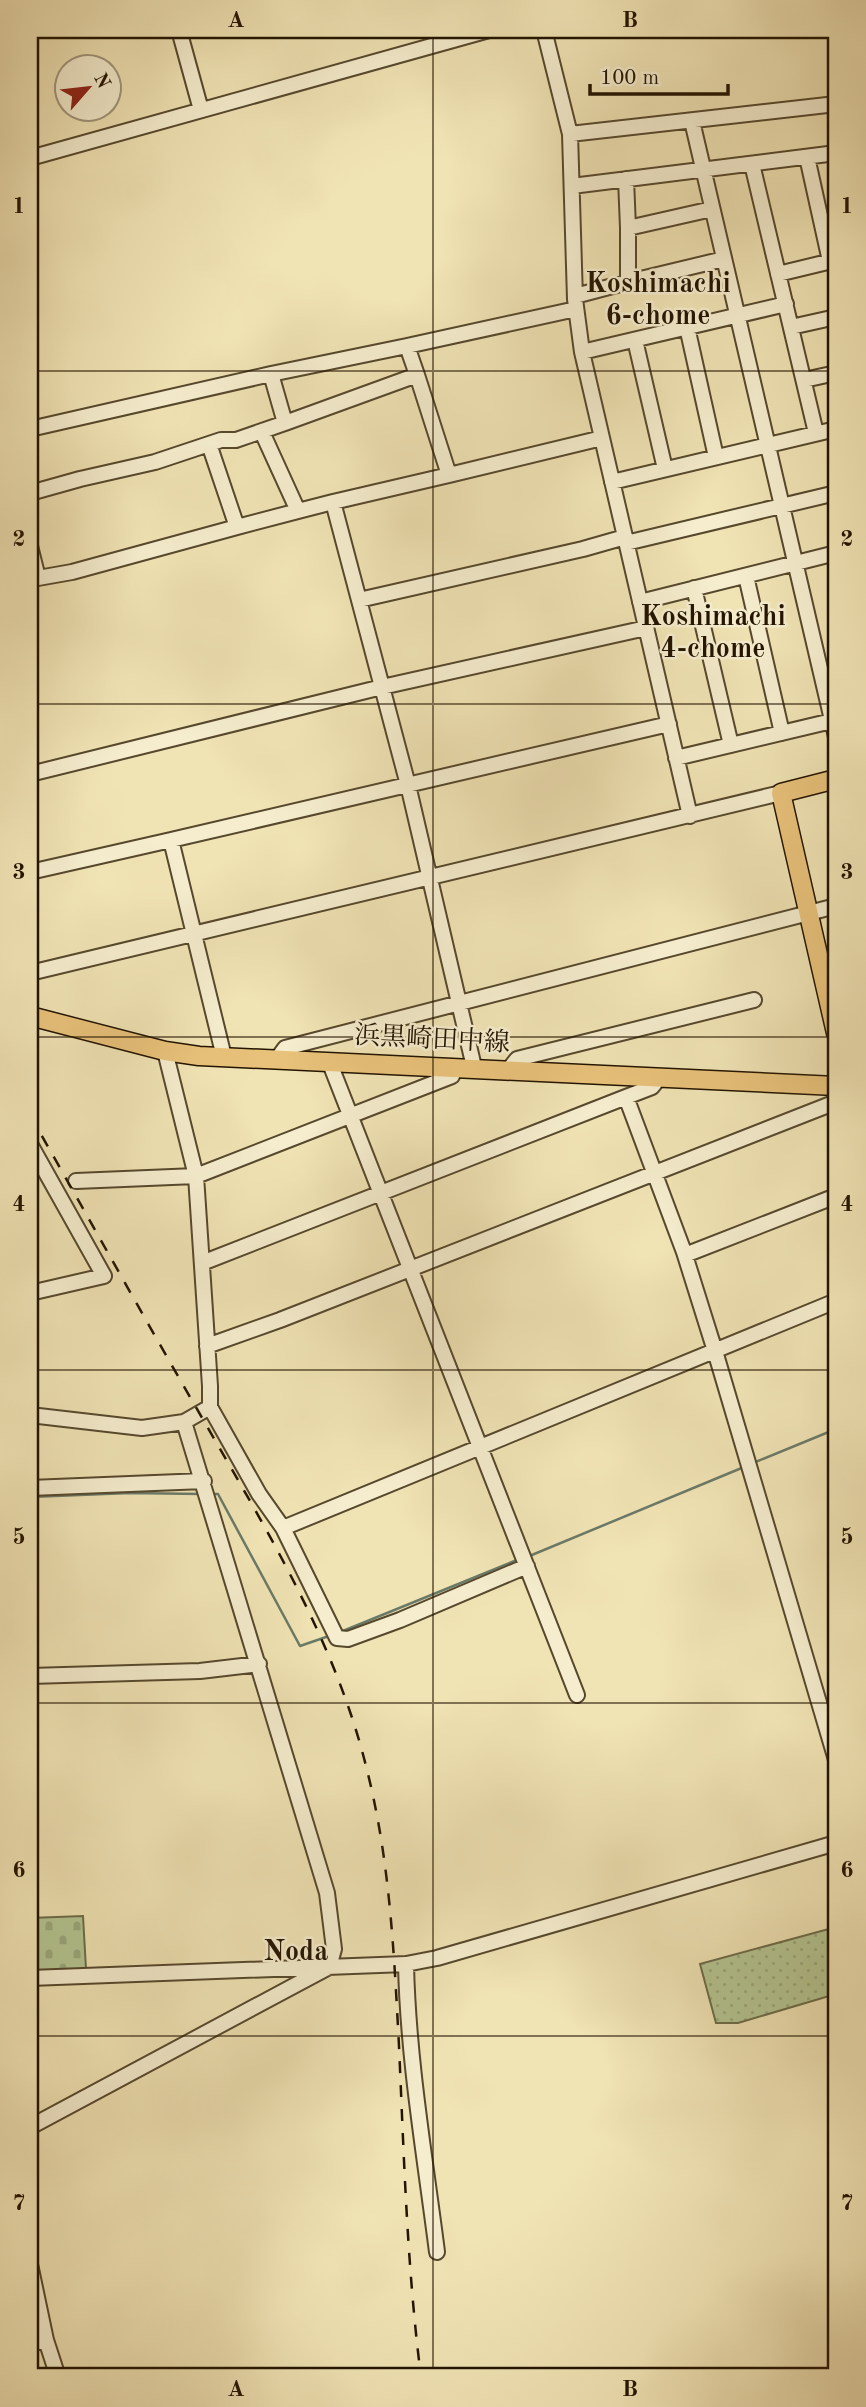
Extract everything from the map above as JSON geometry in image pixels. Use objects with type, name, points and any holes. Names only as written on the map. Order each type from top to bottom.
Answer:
[{"type":"main road","points":[[836,779],[781,793],[836,1033]]},
{"type":"main road","name":"浜黒崎田中線","points":[[30,1016],[165,1051],[224,1057],[836,1086]]},
{"type":"street","points":[[179,30],[201,110]]},
{"type":"street","points":[[30,158],[489,30]]},
{"type":"street","points":[[544,30],[570,134],[576,302],[582,352],[690,816]]},
{"type":"street","points":[[570,134],[836,104]]},
{"type":"street","points":[[692,121],[836,737]]},
{"type":"street","points":[[572,186],[836,153]]},
{"type":"street","points":[[778,274],[833,261],[807,157]]},
{"type":"street","points":[[752,164],[816,433]]},
{"type":"street","points":[[626,179],[628,282]]},
{"type":"street","points":[[628,229],[712,209]]},
{"type":"street","points":[[30,429],[407,346],[576,302],[628,282],[724,259]]},
{"type":"street","points":[[582,352],[786,304]]},
{"type":"street","points":[[791,327],[836,317]]},
{"type":"street","points":[[687,327],[716,457]]},
{"type":"street","points":[[635,340],[665,469]]},
{"type":"street","points":[[407,346],[449,475]]},
{"type":"street","points":[[804,380],[836,373]]},
{"type":"street","points":[[271,374],[285,423]]},
{"type":"street","points":[[30,493],[262,432],[417,374]]},
{"type":"street","points":[[612,482],[836,429]]},
{"type":"street","points":[[262,432],[298,511]]},
{"type":"street","points":[[30,545],[34,579],[72,572],[333,502],[602,438]]},
{"type":"street","points":[[209,444],[237,527]]},
{"type":"street","points":[[359,600],[836,493]]},
{"type":"street","points":[[333,502],[408,785],[474,1067]]},
{"type":"street","points":[[640,602],[836,553]]},
{"type":"street","points":[[746,576],[782,733]]},
{"type":"street","points":[[694,589],[731,745]]},
{"type":"street","points":[[30,774],[382,687],[646,628]]},
{"type":"street","points":[[676,758],[834,721]]},
{"type":"street","points":[[30,873],[668,724]]},
{"type":"street","points":[[30,973],[781,793]]},
{"type":"street","points":[[171,840],[224,1057]]},
{"type":"street","points":[[277,1059],[285,1048],[836,906]]},
{"type":"street","points":[[509,1069],[517,1059],[754,1000]]},
{"type":"street","points":[[165,1051],[195,1176],[210,1408],[259,1494],[283,1528],[337,1638],[348,1639],[400,1620],[527,1566]]},
{"type":"street","points":[[329,1061],[578,1695]]},
{"type":"street","points":[[76,1181],[195,1176],[452,1076],[455,1066]]},
{"type":"street","points":[[202,1263],[652,1087],[660,1077]]},
{"type":"street","points":[[626,1097],[685,1255],[836,1760]]},
{"type":"street","points":[[208,1346],[836,1102]]},
{"type":"street","points":[[30,1144],[104,1276],[30,1293]]},
{"type":"street","points":[[685,1255],[836,1196]]},
{"type":"street","points":[[283,1528],[836,1301]]},
{"type":"street","points":[[30,1415],[142,1428],[184,1422],[210,1408]]},
{"type":"street","points":[[30,2127],[329,1967],[334,1949],[327,1893],[184,1422]]},
{"type":"street","points":[[30,1488],[204,1481]]},
{"type":"street","points":[[30,1676],[201,1671],[259,1664]]},
{"type":"street","points":[[30,1978],[406,1964],[437,1958],[836,1843]]},
{"type":"street","points":[[406,1964],[416,2092],[437,2252]]},
{"type":"street","points":[[30,2264],[46,2340],[58,2377]]},
{"type":"street","points":[[30,2344],[46,2340]]},
{"type":"green space","points":[[83,1916],[86,1969],[30,1971],[30,1918]]},
{"type":"green space","points":[[836,1927],[836,1994],[738,2023],[716,2023],[700,1964]]},
{"type":"waterway","points":[[753,1463],[836,1429]]},
{"type":"waterway","points":[[527,1557],[744,1467]]},
{"type":"waterway","points":[[30,1497],[130,1493],[201,1494]]},
{"type":"waterway","points":[[211,1494],[218,1494],[300,1646],[329,1636]]},
{"type":"waterway","points":[[338,1633],[517,1560]]},
{"type":"railway","points":[[30,1115],[297,1587],[337,1677],[354,1723],[375,1804],[390,1907],[409,2253],[421,2377]]},
{"type":"district","name":"Koshimachi 6-chome","points":[[658,301]]},
{"type":"district","name":"Koshimachi 4-chome","points":[[713,634]]},
{"type":"district","name":"Noda","points":[[296,1953]]}]
